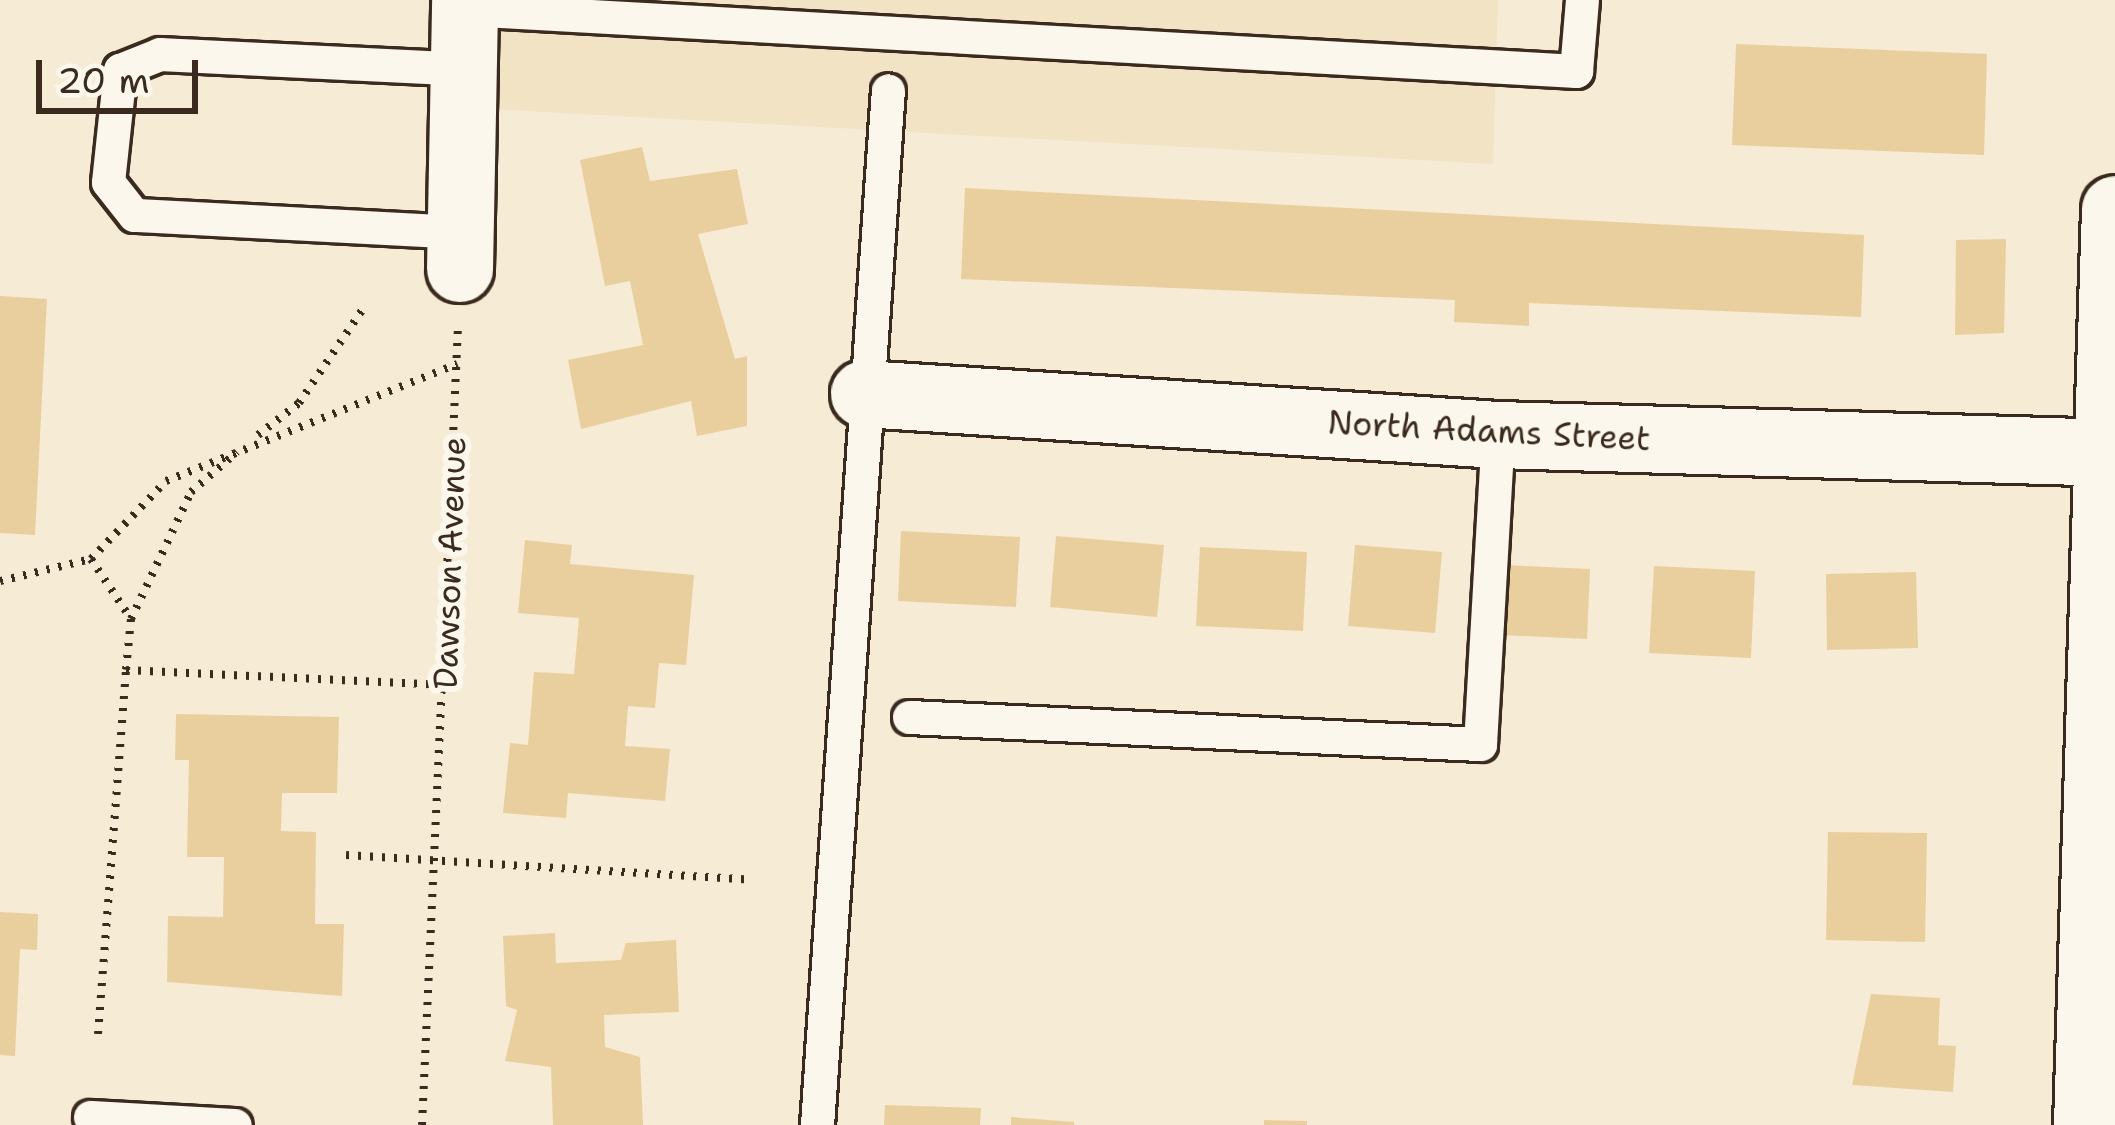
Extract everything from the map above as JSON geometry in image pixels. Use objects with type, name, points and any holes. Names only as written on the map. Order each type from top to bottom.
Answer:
[{"type":"street","points":[[460,250],[464,26]]},
{"type":"street","points":[[2087,1125],[2112,453],[2115,209]]},
{"type":"street","name":"North Adams Street","points":[[864,394],[1498,434],[2112,453]]},
{"type":"lane","points":[[460,250],[134,215],[108,182],[120,70],[160,53],[464,26],[1576,71],[1582,0]]},
{"type":"lane","points":[[817,1125],[888,90]]},
{"type":"lane","points":[[909,717],[1480,745],[1498,434]]},
{"type":"lane","points":[[90,1118],[235,1125]]},
{"type":"path","name":"Dawson Avenue","points":[[422,1125],[446,685],[460,250]]},
{"type":"path","points":[[98,1034],[131,619],[191,492],[299,404],[363,309]]},
{"type":"path","points":[[0,581],[92,559],[166,481],[248,442],[457,364]]},
{"type":"path","points":[[92,559],[131,619]]},
{"type":"path","points":[[126,670],[446,685]]},
{"type":"path","points":[[346,855],[752,880]]},
{"type":"shaded area","points":[[498,0],[1498,0],[1493,164],[492,109]]},
{"type":"building","points":[[1736,44],[1987,54],[1984,155],[1732,145]]},
{"type":"building","points":[[642,147],[650,181],[737,169],[748,224],[698,234],[735,359],[747,356],[747,426],[697,436],[691,401],[581,429],[568,360],[643,345],[630,281],[605,286],[580,160]]},
{"type":"building","points":[[965,188],[1864,235],[1861,317],[1529,303],[1529,326],[1454,322],[1455,300],[961,279]]},
{"type":"building","points":[[2006,239],[2004,333],[1955,335],[1956,240]]},
{"type":"building","points":[[0,296],[47,299],[35,535],[0,533]]},
{"type":"building","points":[[901,531],[1020,537],[1016,607],[898,601]]},
{"type":"building","points":[[1056,536],[1164,545],[1157,617],[1050,607]]},
{"type":"building","points":[[525,540],[572,545],[570,564],[694,575],[686,665],[659,663],[655,708],[628,706],[625,746],[670,749],[665,801],[568,793],[566,818],[503,813],[510,743],[528,745],[534,672],[574,674],[579,618],[518,613]]},
{"type":"building","points":[[1355,545],[1442,552],[1435,633],[1348,626]]},
{"type":"building","points":[[1200,547],[1307,552],[1303,631],[1196,626]]},
{"type":"building","points":[[1505,565],[1590,569],[1587,639],[1502,635]]},
{"type":"building","points":[[1654,566],[1755,571],[1751,658],[1649,653]]},
{"type":"building","points":[[1916,572],[1918,648],[1827,650],[1826,574]]},
{"type":"building","points":[[176,714],[339,717],[337,793],[282,793],[281,831],[316,832],[315,924],[344,924],[342,996],[167,982],[168,916],[223,917],[224,857],[187,857],[189,760],[175,760]]},
{"type":"building","points":[[1828,832],[1927,833],[1925,942],[1826,940]]},
{"type":"building","points":[[0,912],[38,914],[37,950],[20,949],[15,1056],[0,1055]]},
{"type":"building","points":[[555,933],[556,963],[621,960],[626,943],[676,940],[679,1012],[604,1015],[605,1047],[640,1057],[643,1125],[553,1125],[551,1067],[505,1061],[517,1010],[506,1006],[503,936]]},
{"type":"building","points":[[1871,994],[1940,998],[1938,1045],[1956,1046],[1953,1092],[1852,1085]]},
{"type":"building","points":[[885,1105],[981,1108],[980,1125],[884,1125]]},
{"type":"building","points":[[1011,1117],[1074,1122],[1074,1125],[1011,1125]]},
{"type":"building","points":[[1264,1120],[1307,1121],[1307,1125],[1264,1125]]}]
